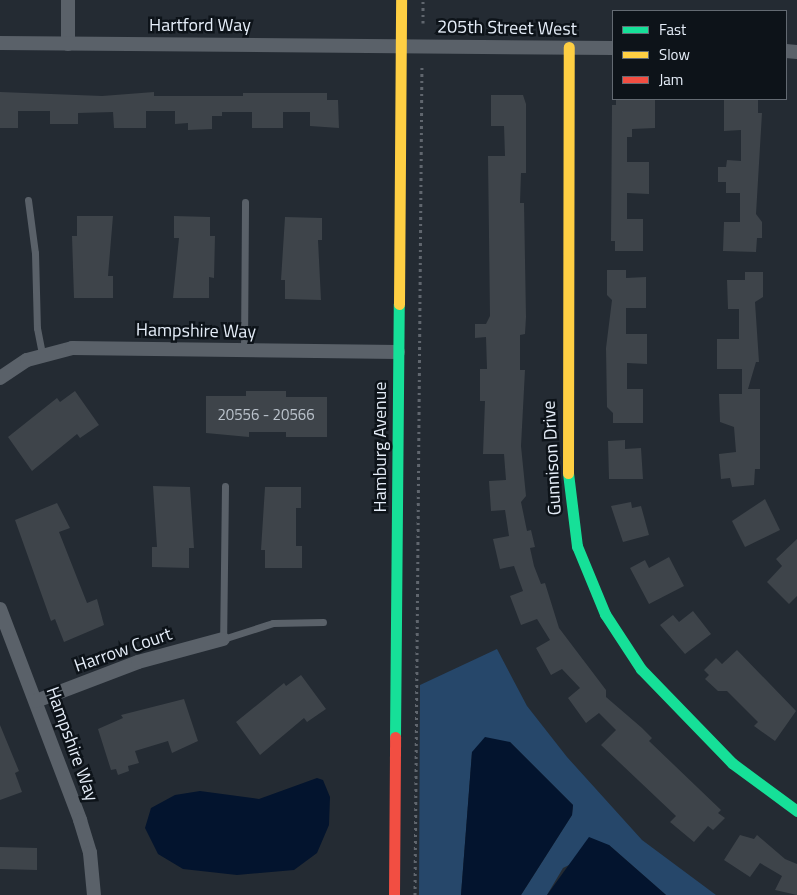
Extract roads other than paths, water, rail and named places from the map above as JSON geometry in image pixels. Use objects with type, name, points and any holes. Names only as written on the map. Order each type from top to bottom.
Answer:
[{"type":"street","points":[[68,0],[68,44]]},
{"type":"street","name":"Hamburg Avenue","points":[[394,895],[401,0]]},
{"type":"street","name":"Hartford Way","points":[[0,43],[400,45]]},
{"type":"street","name":"205th Street West","points":[[400,45],[612,48]]},
{"type":"street","name":"Gunnison Drive","points":[[569,47],[566,461],[577,546],[605,614],[641,669],[732,763],[797,811]]},
{"type":"street","name":"Hampshire Way","points":[[0,378],[42,354],[82,348],[398,352]]},
{"type":"street","name":"Hampshire Way","points":[[0,609],[84,833],[94,895]]},
{"type":"street","name":"Harrow Court","points":[[36,701],[138,662],[224,639]]},
{"type":"lane","points":[[28,200],[35,253],[37,328],[42,354]]},
{"type":"lane","points":[[244,350],[245,202]]},
{"type":"lane","points":[[226,486],[224,639],[273,623],[323,622]]}]
